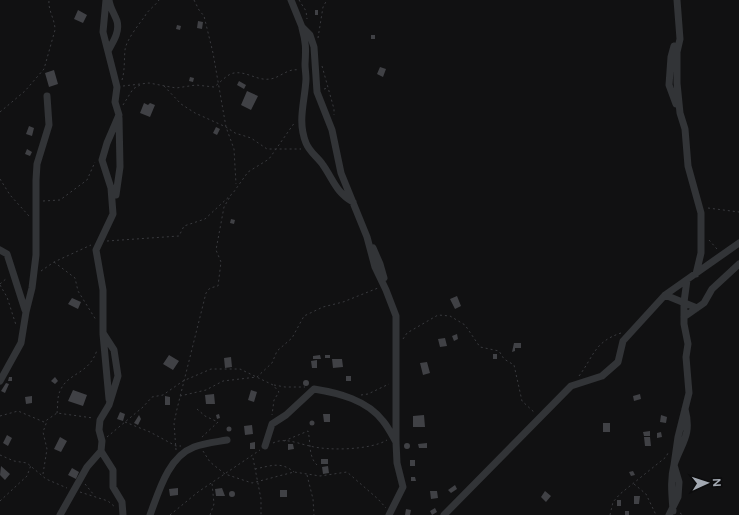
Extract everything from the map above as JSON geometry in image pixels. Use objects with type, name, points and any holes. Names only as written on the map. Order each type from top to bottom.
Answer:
[{"type":"street","points":[[108,0],[117,21],[117,31],[108,51]]},
{"type":"street","points":[[60,515],[75,491],[87,467],[101,451],[102,441],[98,430],[100,420],[109,405],[118,376],[114,350],[104,333],[103,290],[96,250],[102,242],[116,204],[116,187],[120,167],[118,113],[115,102],[117,87],[103,32],[108,0]]},
{"type":"street","points":[[291,0],[295,14],[302,27],[307,46],[306,75],[302,98],[301,122],[306,142],[310,152],[322,163],[342,195],[354,202]]},
{"type":"street","points":[[677,2],[676,40],[671,56],[669,85],[680,113],[684,129],[688,166],[701,213],[701,253],[696,274]]},
{"type":"street","points":[[302,27],[310,35],[314,48],[317,92],[332,130],[341,173],[367,237],[380,264],[385,288],[396,316],[397,374],[394,440],[397,463],[403,487],[390,514]]},
{"type":"street","points":[[0,381],[21,343],[33,276],[36,255],[37,164],[49,125],[47,96]]},
{"type":"street","points":[[112,214],[111,188],[102,160],[118,113]]},
{"type":"street","points":[[444,515],[571,386],[602,376],[608,372],[618,362],[623,342],[665,295],[739,243]]},
{"type":"street","points":[[0,250],[8,254],[26,312]]},
{"type":"street","points":[[684,317],[704,303],[712,289],[739,264]]},
{"type":"street","points":[[672,513],[678,497],[679,482],[674,465],[678,437],[689,393],[686,357],[688,344],[684,317],[684,302],[687,280]]},
{"type":"street","points":[[665,295],[697,308]]},
{"type":"street","points":[[265,446],[272,424],[286,415],[314,389],[336,392],[373,410],[384,421],[394,440]]},
{"type":"street","points":[[150,515],[162,482],[183,453],[193,447],[227,440]]},
{"type":"street","points":[[101,451],[113,470],[114,487],[122,502],[123,515]]},
{"type":"path","points":[[0,112],[25,91],[44,69],[55,30],[55,23],[49,13],[49,0]]},
{"type":"path","points":[[159,0],[146,14],[144,20],[137,26],[125,48],[126,60],[120,86],[149,83],[176,88],[196,85],[214,87],[234,73],[244,72],[262,80],[273,78],[292,70],[299,70],[306,75]]},
{"type":"path","points":[[194,0],[206,23],[220,83],[226,127],[234,150],[237,186]]},
{"type":"path","points":[[314,48],[320,34],[323,7],[327,0]]},
{"type":"path","points":[[321,63],[334,108],[334,116]]},
{"type":"path","points":[[118,113],[133,89],[140,84]]},
{"type":"path","points":[[164,86],[182,104],[195,113],[226,127],[234,133],[259,142],[267,149],[298,148],[310,152]]},
{"type":"path","points":[[317,92],[328,88]]},
{"type":"path","points":[[176,461],[174,423],[183,381],[206,294],[210,288],[218,286],[222,262],[216,250],[224,207],[237,186],[253,168],[269,159],[296,120]]},
{"type":"path","points":[[36,200],[60,200],[87,180],[96,159]]},
{"type":"path","points":[[0,178],[10,195],[36,223]]},
{"type":"path","points":[[33,276],[54,262],[102,242],[179,236],[184,226],[205,219],[233,193]]},
{"type":"path","points":[[697,202],[704,208],[739,212]]},
{"type":"path","points":[[54,262],[75,278],[82,297],[98,323]]},
{"type":"path","points":[[0,285],[7,297],[17,325]]},
{"type":"path","points":[[180,396],[206,390],[223,380],[257,377],[272,363],[277,351],[292,338],[304,316],[323,307],[385,288]]},
{"type":"path","points":[[397,347],[407,333],[422,324],[438,315],[450,316],[465,325],[480,347],[499,352],[504,359],[514,366],[522,401],[540,417]]},
{"type":"path","points":[[571,386],[584,369],[591,355],[606,339],[634,328]]},
{"type":"path","points":[[57,413],[60,391],[68,379],[84,370],[94,359],[99,346]]},
{"type":"path","points":[[102,441],[152,397],[163,395],[183,381],[211,369],[240,369],[273,385],[314,389]]},
{"type":"path","points":[[349,397],[368,394],[390,383],[397,374]]},
{"type":"path","points":[[272,424],[274,400],[279,392],[273,385]]},
{"type":"path","points":[[196,409],[205,416],[218,422],[193,447],[202,450],[210,462],[225,474],[252,483],[294,472]]},
{"type":"path","points":[[0,416],[18,411],[44,422],[57,413],[100,420]]},
{"type":"path","points":[[42,475],[47,449],[43,432],[47,420]]},
{"type":"path","points":[[125,422],[150,432],[176,446],[182,446]]},
{"type":"path","points":[[284,441],[308,431],[314,462],[318,465]]},
{"type":"path","points":[[170,515],[212,483],[252,457],[265,446],[278,440],[297,442],[310,446],[330,449],[380,445],[394,440]]},
{"type":"path","points":[[610,515],[613,502],[620,494],[666,457],[670,450]]},
{"type":"path","points":[[0,455],[14,461],[31,464],[42,475],[58,485],[108,501],[123,515]]},
{"type":"path","points":[[252,457],[256,482],[261,499],[261,515]]},
{"type":"path","points":[[0,501],[27,476],[31,464]]},
{"type":"path","points":[[254,469],[280,464],[288,467],[294,472],[307,475],[320,476],[347,472],[378,499],[390,514]]},
{"type":"path","points":[[307,475],[313,499],[314,515]]},
{"type":"path","points":[[80,480],[94,496]]},
{"type":"path","points":[[210,515],[214,504],[212,483]]},
{"type":"path","points":[[634,483],[646,494],[656,515]]},
{"type":"building","points":[[78,10],[87,15],[83,23],[74,19]]},
{"type":"building","points":[[315,10],[318,10],[318,15],[315,15]]},
{"type":"building","points":[[198,21],[203,22],[202,29],[197,28]]},
{"type":"building","points":[[177,25],[181,26],[180,30],[176,29]]},
{"type":"building","points":[[371,35],[375,35],[375,39],[371,39]]},
{"type":"building","points":[[380,67],[386,69],[383,77],[377,74]]},
{"type":"building","points":[[54,70],[58,84],[49,87],[45,73]]},
{"type":"building","points":[[190,77],[194,78],[193,82],[189,81]]},
{"type":"building","points":[[239,81],[246,85],[244,89],[237,85]]},
{"type":"building","points":[[247,91],[258,96],[251,110],[241,105]]},
{"type":"building","points":[[144,103],[148,105],[150,103],[155,105],[150,117],[140,113]]},
{"type":"building","points":[[29,126],[34,128],[32,136],[26,134]]},
{"type":"building","points":[[216,127],[220,129],[217,135],[213,133]]},
{"type":"building","points":[[27,149],[32,152],[30,156],[25,154]]},
{"type":"building","points":[[231,219],[235,220],[234,224],[230,223]]},
{"type":"building","points":[[457,296],[461,306],[455,309],[450,299]]},
{"type":"building","points":[[72,298],[81,302],[78,309],[68,304]]},
{"type":"building","points":[[457,334],[458,339],[454,341],[452,336]]},
{"type":"building","points":[[445,338],[447,346],[440,347],[438,339]]},
{"type":"building","points":[[514,343],[521,343],[521,348],[515,348],[515,351],[512,352]]},
{"type":"building","points":[[493,354],[497,354],[497,359],[493,359]]},
{"type":"building","points":[[169,355],[179,361],[173,370],[163,364]]},
{"type":"building","points":[[320,355],[321,359],[313,359],[313,356]]},
{"type":"building","points":[[325,355],[330,355],[330,358],[325,358]]},
{"type":"building","points":[[231,357],[232,367],[225,368],[224,358]]},
{"type":"building","points":[[332,359],[342,359],[343,367],[333,368]]},
{"type":"building","points":[[317,360],[317,368],[312,368],[311,361]]},
{"type":"building","points":[[427,362],[430,373],[423,375],[420,363]]},
{"type":"building","points":[[346,376],[351,376],[351,381],[346,381]]},
{"type":"building","points":[[9,377],[12,377],[12,381],[8,381]]},
{"type":"building","points":[[55,377],[58,381],[55,384],[51,381]]},
{"type":"building","points":[[306,380],[309,383],[306,386],[303,383]]},
{"type":"building","points":[[6,383],[9,384],[5,393],[1,391]]},
{"type":"building","points":[[73,390],[87,395],[83,406],[68,401]]},
{"type":"building","points":[[251,390],[257,392],[254,402],[248,400]]},
{"type":"building","points":[[214,394],[215,404],[206,404],[205,395]]},
{"type":"building","points":[[640,394],[641,399],[634,401],[633,396]]},
{"type":"building","points":[[32,396],[32,403],[26,404],[25,397]]},
{"type":"building","points":[[165,396],[170,397],[170,405],[165,405]]},
{"type":"building","points":[[120,412],[125,414],[123,421],[117,419]]},
{"type":"building","points":[[219,414],[220,418],[217,419],[216,415]]},
{"type":"building","points":[[323,414],[330,414],[330,422],[324,422]]},
{"type":"building","points":[[139,415],[141,419],[138,425],[134,423]]},
{"type":"building","points":[[424,415],[425,427],[413,427],[413,416]]},
{"type":"building","points":[[661,415],[667,417],[666,423],[660,422]]},
{"type":"building","points":[[312,420],[315,423],[312,426],[309,423]]},
{"type":"building","points":[[603,423],[610,423],[610,432],[603,432]]},
{"type":"building","points":[[252,425],[253,434],[245,435],[244,426]]},
{"type":"building","points":[[229,426],[232,429],[229,432],[226,429]]},
{"type":"building","points":[[650,431],[650,436],[644,436],[643,432]]},
{"type":"building","points":[[661,432],[662,437],[657,438],[657,433]]},
{"type":"building","points":[[7,435],[12,438],[8,446],[3,443]]},
{"type":"building","points":[[60,437],[67,441],[61,452],[54,449]]},
{"type":"building","points":[[644,437],[650,437],[651,446],[645,446]]},
{"type":"building","points":[[255,442],[255,449],[250,449],[250,443]]},
{"type":"building","points":[[407,443],[410,446],[407,449],[404,446]]},
{"type":"building","points":[[427,443],[427,448],[419,448],[418,444]]},
{"type":"building","points":[[288,444],[293,444],[294,449],[288,450]]},
{"type":"building","points":[[321,459],[328,459],[328,464],[321,464]]},
{"type":"building","points":[[410,460],[415,460],[415,466],[410,466]]},
{"type":"building","points":[[1,466],[10,474],[5,480],[0,475]]},
{"type":"building","points":[[328,466],[329,473],[323,474],[322,467]]},
{"type":"building","points":[[72,468],[79,472],[76,479],[68,475]]},
{"type":"building","points":[[633,471],[635,475],[631,476],[629,472]]},
{"type":"building","points":[[411,477],[415,477],[416,481],[411,481]]},
{"type":"building","points":[[455,485],[457,489],[451,493],[448,490]]},
{"type":"building","points":[[178,488],[178,495],[170,496],[169,489]]},
{"type":"building","points":[[222,488],[225,496],[216,496],[215,489]]},
{"type":"building","points":[[280,490],[287,490],[287,497],[280,497]]},
{"type":"building","points":[[232,491],[235,494],[232,497],[229,494]]},
{"type":"building","points":[[430,491],[437,491],[438,498],[431,499]]},
{"type":"building","points":[[545,491],[551,496],[546,502],[541,497]]},
{"type":"building","points":[[634,496],[640,496],[639,504],[634,504]]},
{"type":"building","points":[[617,500],[621,500],[621,506],[617,506]]},
{"type":"building","points":[[435,508],[437,512],[432,515],[430,511]]},
{"type":"building","points":[[406,509],[411,510],[410,515],[405,515]]},
{"type":"building","points":[[625,511],[629,511],[629,515],[625,515]]}]
